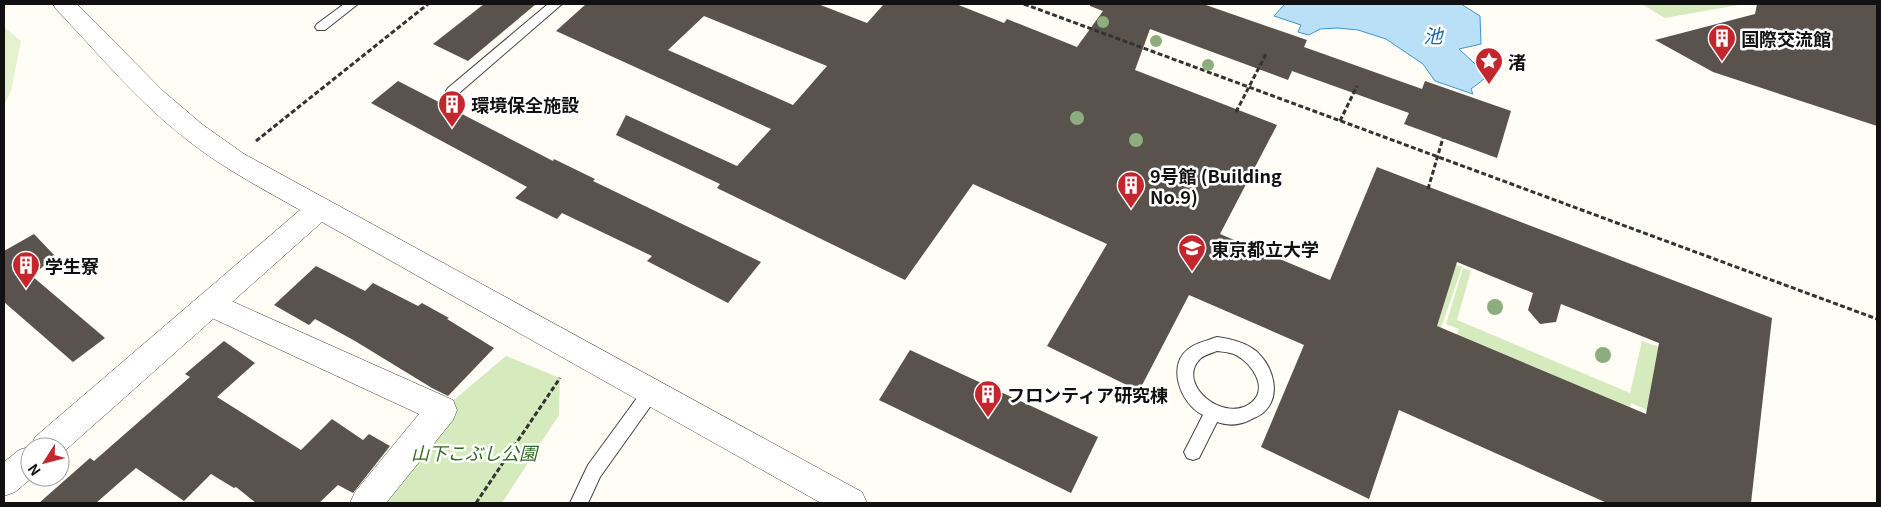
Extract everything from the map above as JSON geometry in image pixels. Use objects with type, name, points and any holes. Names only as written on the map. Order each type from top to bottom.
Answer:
[{"type":"street","points":[[64,4],[154,97],[194,132],[235,161],[851,503]]},
{"type":"street","points":[[57,437],[320,208]]},
{"type":"street","points":[[210,304],[442,410],[366,503]]},
{"type":"street","points":[[4,481],[20,468]]},
{"type":"lane","points":[[321,27],[352,4]]},
{"type":"lane","points":[[453,91],[556,4]]},
{"type":"lane","points":[[1217,344],[1230,346],[1254,358],[1262,369],[1266,381],[1266,393],[1261,404],[1241,416],[1213,413],[1201,406],[1191,396],[1184,372],[1188,361],[1194,353],[1204,347],[1217,344]]},
{"type":"lane","points":[[578,503],[594,471],[651,392]]},
{"type":"lane","points":[[1193,452],[1213,413]]},
{"type":"path","points":[[254,143],[428,4]]},
{"type":"path","points":[[1024,4],[1034,5],[1340,121],[1877,319]]},
{"type":"path","points":[[1236,112],[1267,52]]},
{"type":"path","points":[[1340,121],[1357,86]]},
{"type":"path","points":[[1428,189],[1443,138]]},
{"type":"path","points":[[476,503],[560,378]]},
{"type":"green space","points":[[1642,4],[1744,4],[1665,18]]},
{"type":"green space","points":[[4,27],[21,41],[11,91],[4,105]]},
{"type":"green space","points":[[1450,262],[1462,267],[1441,328],[1427,322]]},
{"type":"green space","points":[[1463,268],[1471,271],[1457,320],[1630,393],[1642,341],[1665,349],[1652,412],[1631,403],[1628,416],[1454,342],[1459,329],[1446,324]]},
{"type":"green space","name":"山下こぶし公園","points":[[506,356],[560,378],[559,415],[502,503],[366,503],[442,410]]},
{"type":"water","name":"池","points":[[1285,4],[1461,4],[1480,16],[1481,44],[1459,49],[1488,76],[1471,89],[1473,94],[1435,81],[1423,64],[1386,39],[1358,30],[1337,28],[1320,29],[1309,35],[1298,32],[1301,25],[1274,16]]},
{"type":"building","points":[[484,4],[536,4],[468,61],[433,44]]},
{"type":"building","points":[[586,4],[818,4],[867,23],[884,4],[956,4],[1004,23],[1007,19],[1077,47],[1103,11],[1090,6],[1090,4],[1203,4],[1307,40],[1304,47],[1422,89],[1425,81],[1511,111],[1497,158],[1404,124],[1409,113],[1292,71],[1288,80],[1150,29],[1135,70],[1277,125],[1220,234],[1330,280],[1377,167],[1772,318],[1751,503],[1607,503],[1399,410],[1369,499],[1261,447],[1304,345],[1189,295],[1139,391],[1047,346],[1107,244],[973,184],[905,280],[717,188],[720,184],[616,135],[626,115],[737,166],[771,129],[556,31]],"holes":[[[704,16],[770,43],[827,66],[793,105],[668,50]],[[1457,262],[1533,293],[1528,310],[1540,324],[1556,322],[1561,304],[1659,343],[1646,414],[1437,326]]]},
{"type":"building","points":[[1757,4],[1877,4],[1877,126],[1713,72],[1655,40],[1755,14]]},
{"type":"building","points":[[398,81],[553,161],[554,159],[595,179],[593,181],[761,262],[728,303],[647,261],[652,256],[562,213],[557,219],[515,198],[527,187],[371,103]]},
{"type":"building","name":"学生寮","points":[[34,234],[55,256],[32,276],[105,338],[73,362],[4,302],[4,251]]},
{"type":"building","points":[[316,266],[365,291],[373,283],[418,306],[422,303],[449,318],[447,319],[494,348],[448,396],[315,319],[309,325],[274,305]]},
{"type":"building","points":[[224,341],[255,363],[217,397],[301,450],[332,419],[363,440],[369,434],[390,446],[353,493],[338,485],[319,503],[256,503],[236,487],[234,488],[211,474],[184,501],[136,468],[96,503],[39,503],[57,487],[70,487],[70,476],[90,458],[94,461],[190,377],[185,374]]},
{"type":"building","name":"フロンティア研究棟","points":[[910,350],[1098,437],[1071,493],[879,400]]},
{"type":"place","name":"国際交流館","points":[[1722,62]]},
{"type":"place","name":"渚","points":[[1489,85]]},
{"type":"place","name":"環境保全施設","points":[[452,128]]},
{"type":"place","name":"9号館 (Building No.9)","points":[[1131,209]]},
{"type":"place","name":"東京都立大学","points":[[1192,272]]},
{"type":"place","name":"学生寮","points":[[26,289]]},
{"type":"place","name":"フロンティア研究棟","points":[[988,418]]}]
